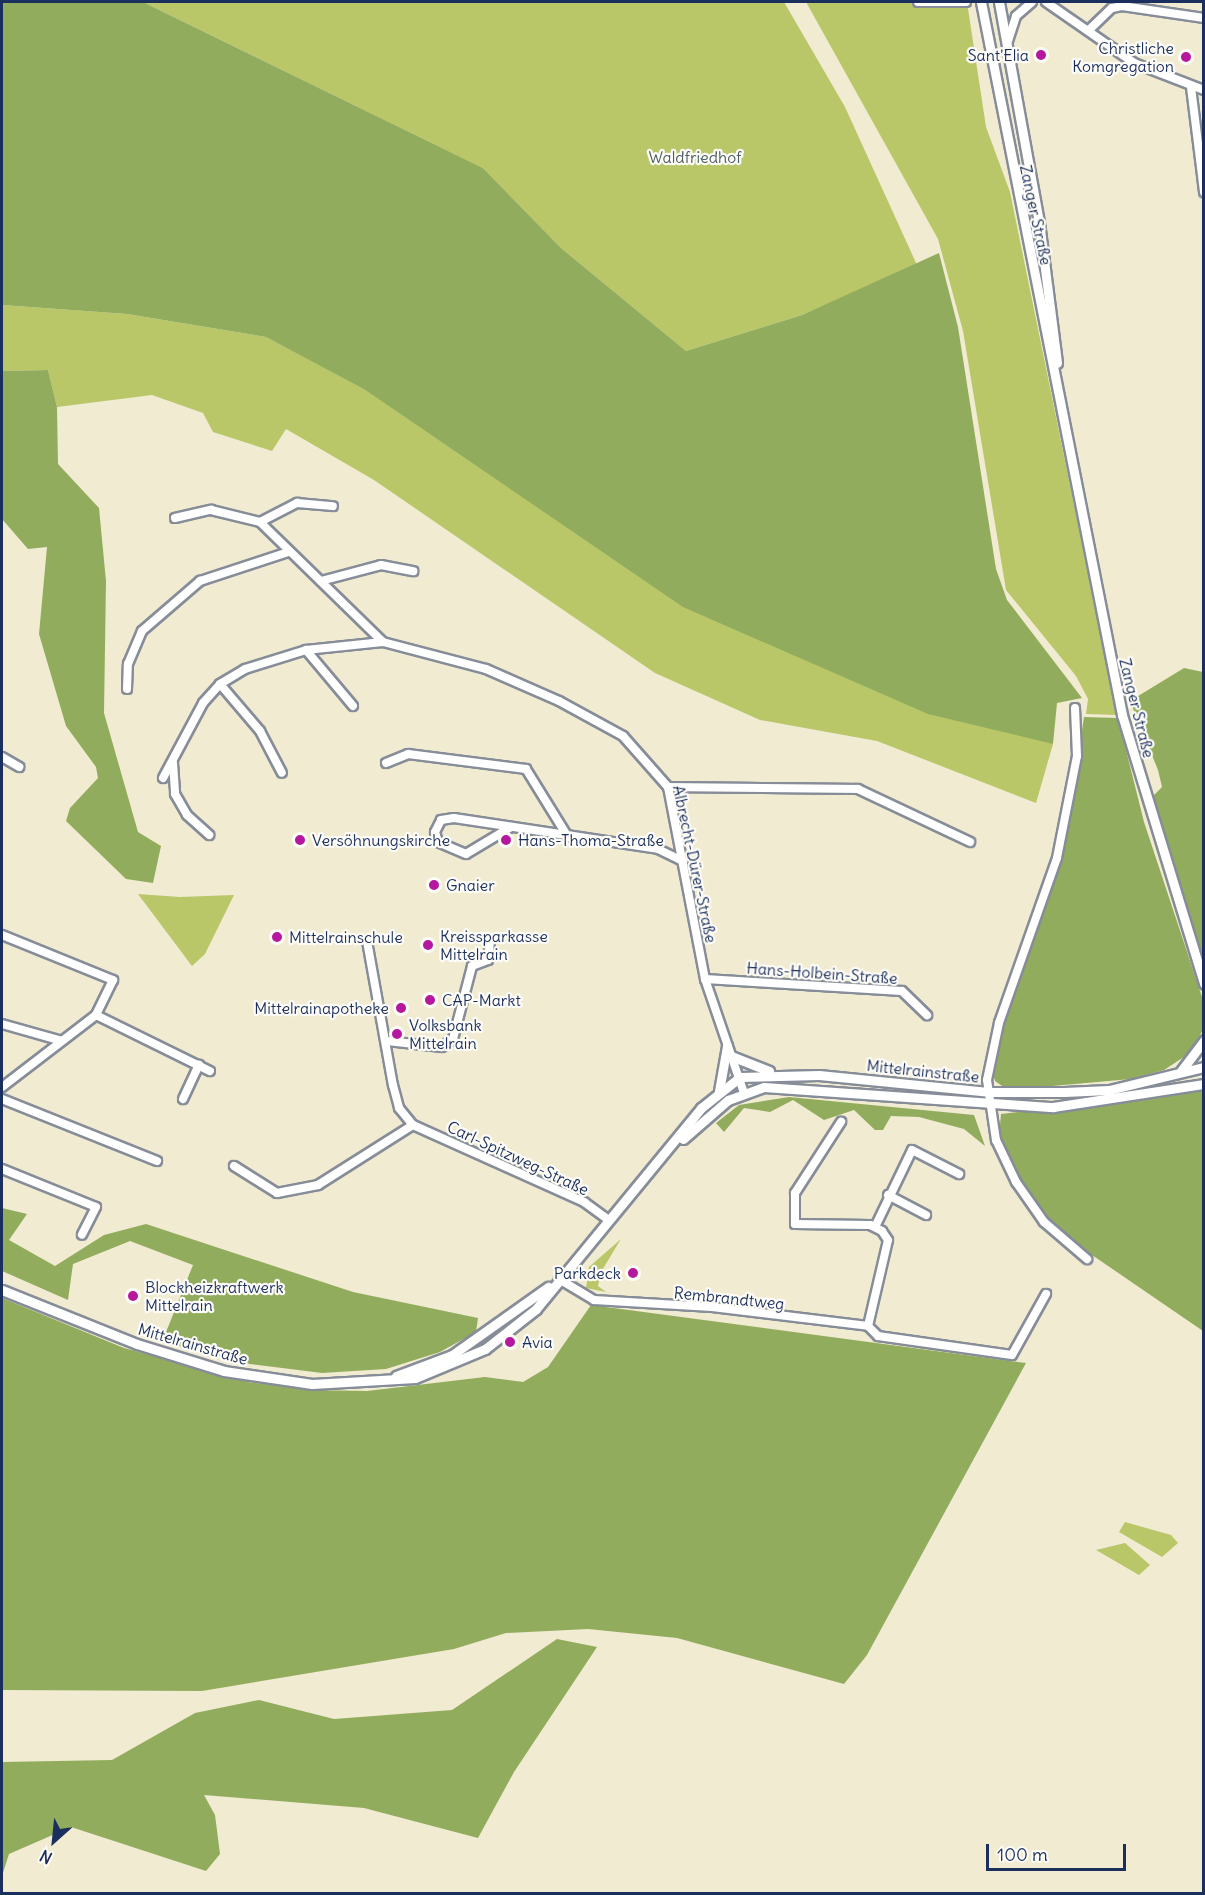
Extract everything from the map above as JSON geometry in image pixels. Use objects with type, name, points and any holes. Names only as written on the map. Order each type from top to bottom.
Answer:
[{"type":"street","points":[[918,2],[966,2]]},
{"type":"street","name":"Zanger Straße","points":[[981,2],[1122,715],[1203,984]]},
{"type":"street","name":"Zanger Straße","points":[[999,2],[1039,222],[1066,434]]},
{"type":"street","points":[[1007,49],[1016,16],[1032,2]]},
{"type":"street","points":[[1046,2],[1090,29],[1134,63],[1203,90]]},
{"type":"street","points":[[1090,29],[1112,8],[1122,6],[1203,18]]},
{"type":"street","points":[[1191,87],[1203,192]]},
{"type":"street","points":[[260,522],[297,503],[333,506]]},
{"type":"street","points":[[175,518],[211,510],[260,522],[288,552],[384,642]]},
{"type":"street","points":[[127,689],[128,664],[142,631],[200,581],[288,552]]},
{"type":"street","points":[[321,581],[381,565],[413,571]]},
{"type":"street","name":"Albrecht-Dürer-Straße","points":[[163,778],[203,703],[220,684],[245,669],[306,650],[384,642],[486,669],[547,694],[623,736],[668,787],[705,979],[743,1090]]},
{"type":"street","points":[[306,650],[353,706]]},
{"type":"street","points":[[220,684],[260,732],[282,773]]},
{"type":"street","points":[[1075,708],[1077,756],[1057,858],[999,1023],[988,1092],[996,1140],[1022,1191],[1044,1222],[1087,1259]]},
{"type":"street","points":[[386,763],[408,754],[526,769],[568,837]]},
{"type":"street","points":[[2,758],[19,767]]},
{"type":"street","points":[[173,761],[175,794],[187,815],[209,835]]},
{"type":"street","points":[[668,787],[858,789],[970,842]]},
{"type":"street","points":[[511,827],[466,854],[438,842],[435,832],[445,817],[658,849],[682,861]]},
{"type":"street","points":[[2,935],[113,980],[96,1015],[2,1087]]},
{"type":"street","points":[[234,1166],[277,1193],[318,1185],[414,1125],[399,1108],[367,941]]},
{"type":"street","points":[[387,1041],[442,1047],[453,1039],[472,966],[488,960],[490,941]]},
{"type":"street","name":"Hans-Holbein-Straße","points":[[705,979],[902,991],[927,1015]]},
{"type":"street","points":[[96,1015],[210,1071]]},
{"type":"street","points":[[2,1024],[62,1041]]},
{"type":"street","points":[[1178,1073],[1203,1040]]},
{"type":"street","points":[[719,1091],[727,1046]]},
{"type":"street","points":[[731,1056],[774,1073]]},
{"type":"street","points":[[183,1099],[199,1065]]},
{"type":"street","name":"Mittelrainstraße","points":[[2,1290],[137,1344],[224,1371],[312,1384],[385,1380],[446,1368],[485,1349],[536,1309],[719,1091],[740,1077],[774,1073],[988,1092],[1109,1090],[1203,1067]]},
{"type":"street","name":"Mittelrainstraße","points":[[670,1151],[743,1090],[784,1087],[989,1106],[1106,1102],[1203,1084]]},
{"type":"street","points":[[2,1099],[158,1161]]},
{"type":"street","points":[[841,1122],[795,1192],[795,1224],[875,1227],[888,1240],[868,1326]]},
{"type":"street","name":"Carl-Spitzweg-Straße","points":[[414,1125],[584,1202],[609,1220]]},
{"type":"street","points":[[875,1227],[888,1195],[912,1150],[960,1174]]},
{"type":"street","points":[[2,1169],[96,1208],[82,1235]]},
{"type":"street","points":[[888,1195],[926,1215]]},
{"type":"street","name":"Rembrandtweg","points":[[559,1279],[594,1300],[712,1307],[868,1326],[878,1336],[1012,1355],[1046,1294]]},
{"type":"green space","points":[[2,2],[143,2],[483,168],[561,248],[686,351],[802,315],[939,253],[958,327],[996,569],[1007,600],[1082,698],[1057,703],[1053,744],[928,714],[683,607],[364,389],[266,337],[127,314],[2,305]]},
{"type":"green space","name":"Waldfriedhof","points":[[143,2],[784,2],[845,107],[917,265],[802,315],[686,351],[561,248],[483,168]]},
{"type":"green space","points":[[806,2],[967,2],[986,127],[1010,192],[1117,715],[1086,714],[1088,699],[1076,676],[1006,590],[963,331],[938,239]]},
{"type":"green space","points":[[2,305],[127,314],[266,337],[1053,744],[1036,803],[877,741],[760,720],[655,673],[374,480],[286,429],[272,451],[213,432],[203,413],[152,395],[57,407],[48,370],[2,371]]},
{"type":"green space","points":[[48,370],[57,407],[58,464],[99,508],[106,581],[104,713],[138,832],[161,846],[153,883],[126,879],[66,821],[70,808],[98,778],[96,767],[66,726],[39,634],[47,547],[28,549],[2,519],[2,371]]},
{"type":"green space","points":[[1184,668],[1203,672],[1203,958],[1151,798],[1162,787],[1158,770],[1130,701]]},
{"type":"green space","points":[[1084,717],[1118,718],[1144,822],[1203,1000],[1204,1028],[1190,1053],[1164,1070],[1131,1079],[1008,1090],[995,1081],[991,1067],[1000,1023],[1069,814]]},
{"type":"green space","points":[[138,894],[180,897],[234,895],[205,954],[192,966]]},
{"type":"green space","points":[[1203,1090],[1203,1331],[1057,1231],[1025,1188],[999,1136],[1001,1114]]},
{"type":"green space","points":[[789,1097],[974,1115],[985,1146],[964,1129],[919,1117],[891,1116],[883,1130],[875,1130],[854,1110],[824,1120],[793,1100],[770,1112],[744,1108],[724,1132],[716,1123],[739,1105]]},
{"type":"green space","points":[[2,1208],[27,1214],[9,1240],[55,1266],[104,1235],[146,1224],[353,1292],[478,1318],[476,1332],[440,1352],[386,1369],[322,1373],[250,1364],[171,1344],[164,1337],[193,1265],[130,1241],[73,1264],[68,1300],[2,1271]]},
{"type":"green space","points":[[621,1239],[601,1272],[598,1286],[606,1292],[586,1288],[589,1267]]},
{"type":"green space","points":[[2,1298],[124,1348],[248,1382],[312,1390],[367,1391],[485,1377],[523,1382],[548,1367],[591,1305],[1026,1363],[867,1655],[844,1684],[677,1638],[588,1629],[506,1633],[454,1649],[202,1691],[2,1690]]},
{"type":"green space","points":[[1125,1522],[1171,1535],[1178,1543],[1162,1557],[1119,1532]]},
{"type":"green space","points":[[1125,1543],[1150,1565],[1139,1575],[1096,1550]]},
{"type":"green space","points":[[557,1639],[597,1647],[514,1772],[478,1838],[364,1808],[204,1795],[215,1815],[220,1854],[206,1871],[71,1827],[9,1854],[2,1876],[2,1762],[112,1760],[195,1713],[259,1700],[334,1719],[452,1710]]},
{"type":"place","name":"Sant'Elia","points":[[1041,55]]},
{"type":"place","name":"Christliche Komgregation","points":[[1186,57]]},
{"type":"place","name":"Versöhnungskirche","points":[[300,840]]},
{"type":"place","name":"Hans-Thoma-Straße","points":[[506,840]]},
{"type":"place","name":"Gnaier","points":[[434,885]]},
{"type":"place","name":"Mittelrainschule","points":[[277,937]]},
{"type":"place","name":"Kreissparkasse Mittelrain","points":[[428,945]]},
{"type":"place","name":"CAP-Markt","points":[[430,1000]]},
{"type":"place","name":"Mittelrainapotheke","points":[[401,1008]]},
{"type":"place","name":"Volksbank Mittelrain","points":[[397,1034]]},
{"type":"place","name":"Parkdeck","points":[[633,1273]]},
{"type":"place","name":"Blockheizkraftwerk Mittelrain","points":[[133,1296]]},
{"type":"place","name":"Avia","points":[[510,1342]]}]
